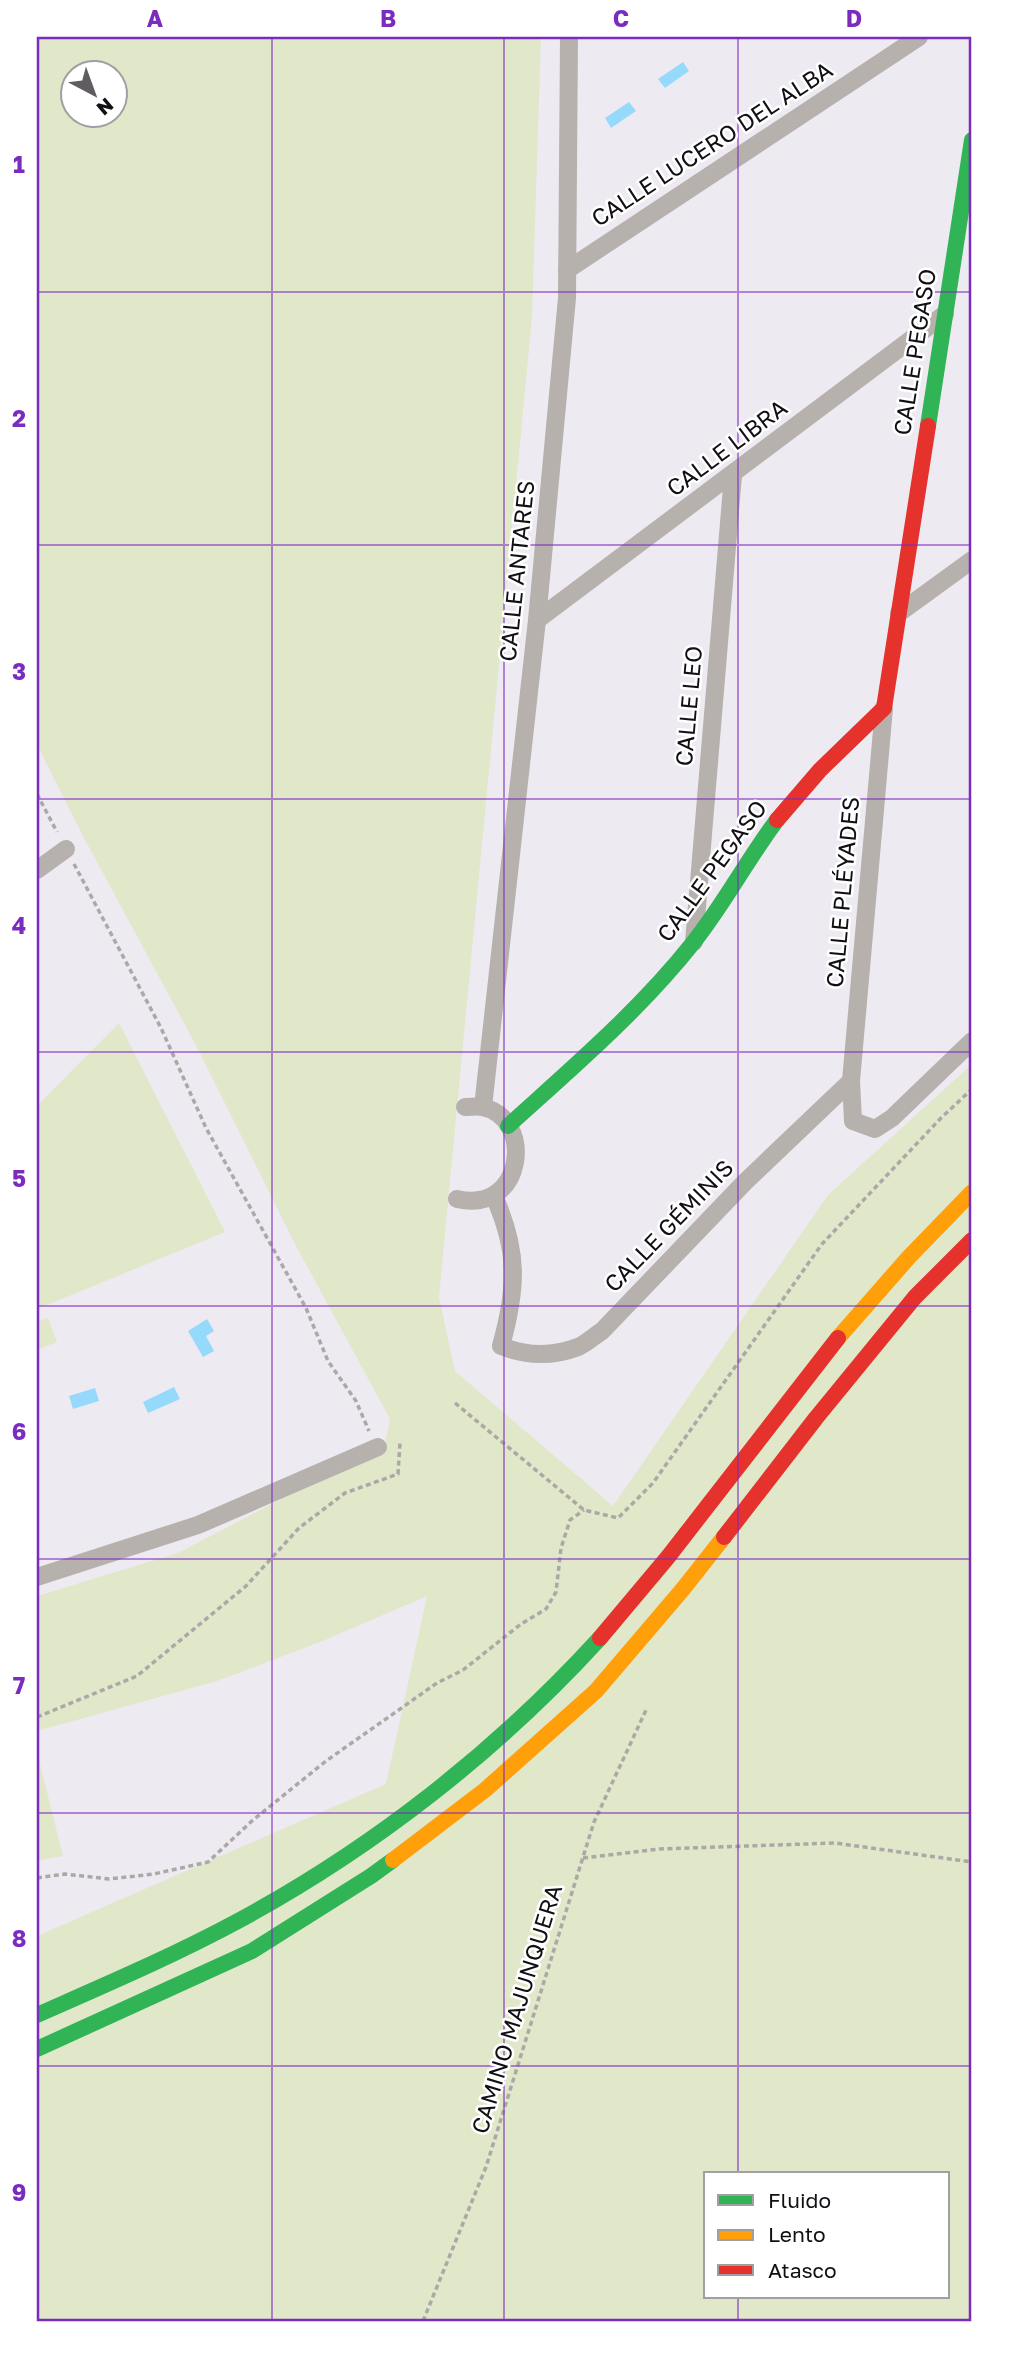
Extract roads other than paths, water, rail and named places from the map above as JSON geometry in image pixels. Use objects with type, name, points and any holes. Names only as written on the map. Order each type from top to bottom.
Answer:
[{"type":"main road","name":"CALLE PEGASO","points":[[508,1126],[597,1045],[654,988],[694,942],[784,811],[844,744],[884,708],[972,140]]},
{"type":"main road","points":[[37,2015],[239,1921],[354,1851],[467,1766],[575,1666],[658,1571],[870,1300],[972,1192]]},
{"type":"main road","points":[[37,2049],[252,1951],[372,1876],[485,1790],[596,1691],[683,1589],[816,1418],[915,1297],[972,1240]]},
{"type":"main road","points":[[915,1297],[972,1247]]},
{"type":"main road","points":[[813,1371],[848,1303]]},
{"type":"street","name":"CALLE ANTARES","points":[[508,1126],[496,1113],[474,1107],[537,620],[567,298],[569,37]]},
{"type":"street","name":"CALLE LUCERO DEL ALBA","points":[[567,270],[919,37]]},
{"type":"street","name":"CALLE LIBRA","points":[[537,620],[945,314]]},
{"type":"street","name":"CALLE LEO","points":[[694,942],[733,475]]},
{"type":"street","points":[[899,613],[972,560]]},
{"type":"street","name":"CALLE PLÉYADES","points":[[884,708],[850,1081],[853,1121],[874,1129],[892,1118],[972,1041]]},
{"type":"street","points":[[37,870],[66,849]]},
{"type":"street","name":"CALLE GÉMINIS","points":[[494,1196],[506,1224],[513,1261],[512,1306],[501,1346],[520,1354],[540,1355],[579,1347],[602,1331],[744,1182],[850,1081]]},
{"type":"street","points":[[457,1199],[477,1201],[494,1196],[507,1183],[516,1163],[516,1144],[508,1126]]},
{"type":"street","points":[[37,1577],[198,1525],[375,1443]]},
{"type":"water","points":[[683,62],[689,71],[665,88],[658,79]]},
{"type":"water","points":[[629,102],[636,111],[611,128],[605,118]]},
{"type":"water","points":[[207,1319],[214,1331],[206,1336],[214,1351],[203,1357],[188,1331]]},
{"type":"water","points":[[174,1387],[180,1399],[148,1413],[143,1402]]},
{"type":"water","points":[[95,1388],[99,1401],[73,1409],[69,1396]]}]
